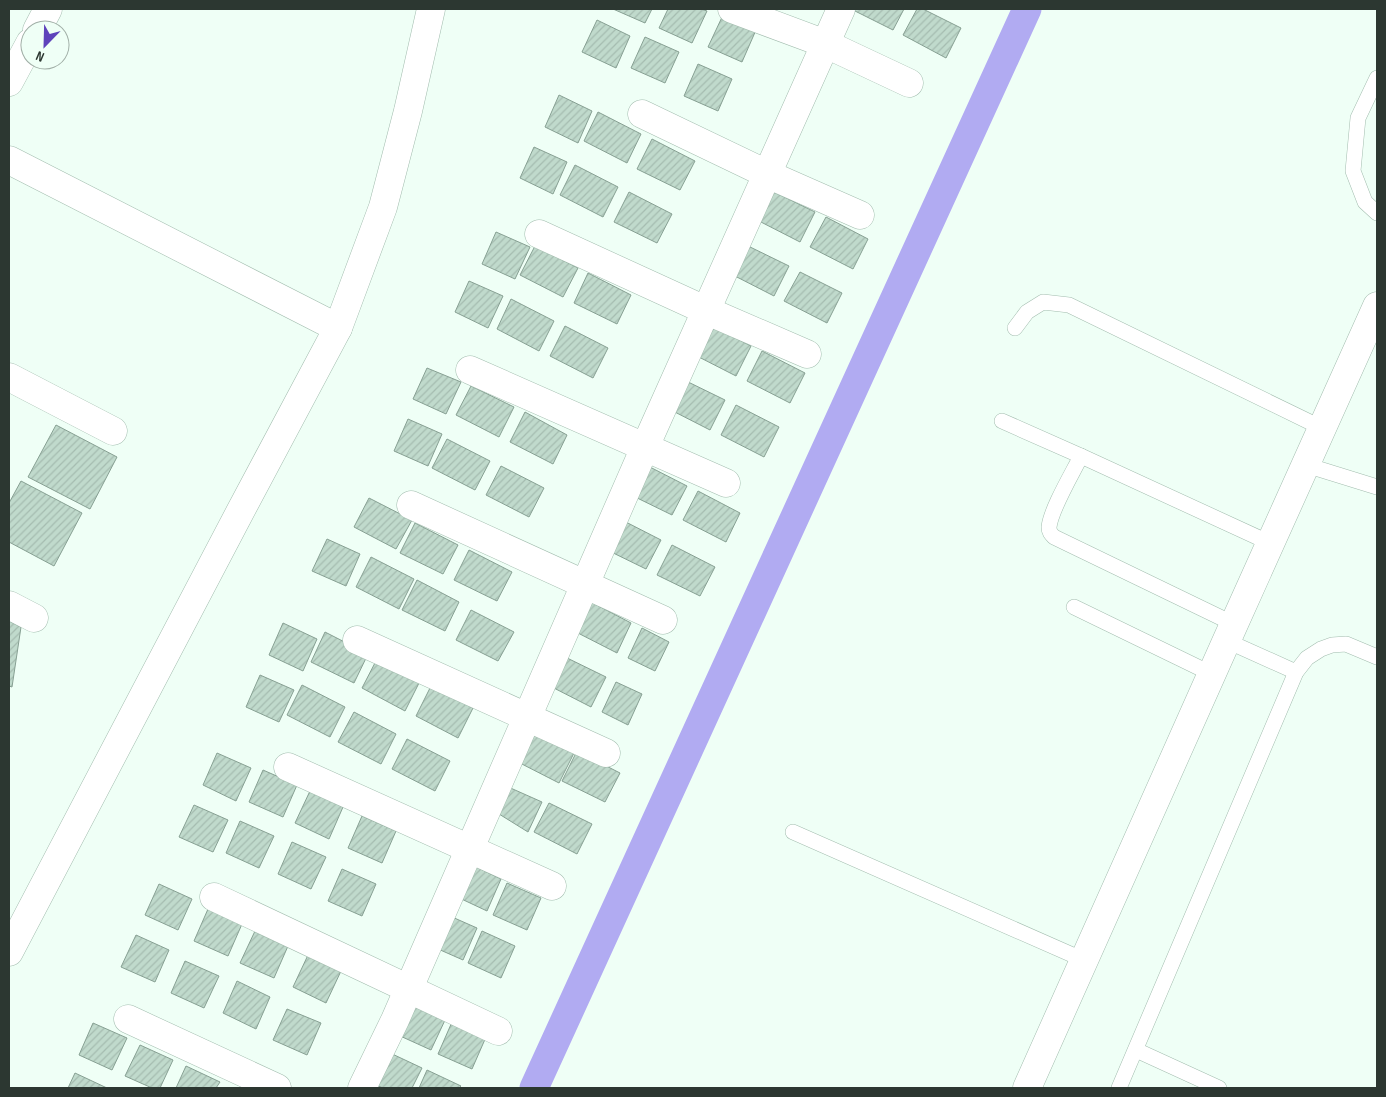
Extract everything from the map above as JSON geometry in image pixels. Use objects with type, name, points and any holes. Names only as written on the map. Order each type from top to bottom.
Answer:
[{"type":"street","points":[[9,952],[338,328],[383,207],[432,9]]},
{"type":"street","points":[[732,9],[826,44],[909,83]]},
{"type":"street","points":[[362,1088],[395,1020],[705,310],[841,9]]},
{"type":"street","points":[[9,82],[20,62]]},
{"type":"street","points":[[642,114],[766,174],[860,215]]},
{"type":"street","points":[[9,160],[338,328]]},
{"type":"street","points":[[539,234],[705,310],[808,354]]},
{"type":"street","points":[[1027,1088],[1377,306]]},
{"type":"street","points":[[470,370],[726,483]]},
{"type":"street","points":[[9,378],[113,431]]},
{"type":"street","points":[[411,505],[663,620]]},
{"type":"street","points":[[9,605],[34,618]]},
{"type":"street","points":[[357,640],[606,754]]},
{"type":"street","points":[[288,767],[552,886]]},
{"type":"street","points":[[214,897],[498,1031]]},
{"type":"street","points":[[128,1019],[277,1088]]},
{"type":"lane","points":[[1377,78],[1358,118],[1353,170],[1365,202],[1377,213]]},
{"type":"lane","points":[[1015,328],[1027,312],[1043,302],[1069,305],[1322,428]]},
{"type":"lane","points":[[1002,421],[1270,543]]},
{"type":"lane","points":[[1081,456],[1052,515],[1049,529],[1051,535],[1230,632],[1296,672]]},
{"type":"lane","points":[[1306,465],[1377,487]]},
{"type":"lane","points":[[1074,607],[1212,674]]},
{"type":"lane","points":[[1119,1088],[1296,672],[1306,658],[1332,645],[1346,644],[1377,658]]},
{"type":"lane","points":[[793,832],[1084,960]]},
{"type":"lane","points":[[1136,1050],[1219,1088]]},
{"type":"building","points":[[613,9],[652,9],[645,23]]},
{"type":"building","points":[[668,9],[701,9],[707,11],[692,43],[659,28]]},
{"type":"building","points":[[851,9],[904,9],[893,30]]},
{"type":"building","points":[[917,9],[923,9],[961,28],[946,58],[903,35]]},
{"type":"building","points":[[723,15],[756,30],[742,62],[708,47]]},
{"type":"building","points":[[597,20],[630,36],[616,68],[582,52]]},
{"type":"building","points":[[645,37],[679,52],[665,83],[631,68]]},
{"type":"building","points":[[698,64],[732,79],[718,111],[684,96]]},
{"type":"building","points":[[559,95],[592,111],[578,143],[545,127]]},
{"type":"building","points":[[598,112],[641,134],[627,163],[584,141]]},
{"type":"building","points":[[652,139],[695,161],[680,190],[637,169]]},
{"type":"building","points":[[534,147],[567,162],[553,194],[520,178]]},
{"type":"building","points":[[575,165],[618,187],[603,217],[560,195]]},
{"type":"building","points":[[772,191],[815,212],[800,242],[757,220]]},
{"type":"building","points":[[629,192],[672,214],[657,243],[614,222]]},
{"type":"building","points":[[826,217],[868,239],[853,269],[810,247]]},
{"type":"building","points":[[496,232],[530,247],[515,279],[482,264]]},
{"type":"building","points":[[746,245],[789,266],[774,296],[731,274]]},
{"type":"building","points":[[535,246],[578,268],[563,297],[520,275]]},
{"type":"building","points":[[800,272],[842,293],[827,323],[784,301]]},
{"type":"building","points":[[588,273],[631,295],[617,324],[574,303]]},
{"type":"building","points":[[469,281],[503,296],[488,328],[455,312]]},
{"type":"building","points":[[511,299],[554,321],[539,351],[497,329]]},
{"type":"building","points":[[708,324],[751,346],[736,376],[693,354]]},
{"type":"building","points":[[565,326],[608,348],[593,378],[550,356]]},
{"type":"building","points":[[762,351],[805,373],[790,403],[747,381]]},
{"type":"building","points":[[427,368],[461,382],[446,414],[413,399]]},
{"type":"building","points":[[682,379],[725,400],[710,430],[667,408]]},
{"type":"building","points":[[471,386],[514,407],[499,437],[456,415]]},
{"type":"building","points":[[736,405],[779,427],[764,457],[721,435]]},
{"type":"building","points":[[525,412],[567,435],[553,464],[510,442]]},
{"type":"building","points":[[408,419],[442,434],[428,466],[394,451]]},
{"type":"building","points":[[56,425],[117,457],[90,509],[28,477]]},
{"type":"building","points":[[447,439],[490,461],[475,490],[432,468]]},
{"type":"building","points":[[644,464],[687,486],[672,515],[629,494]]},
{"type":"building","points":[[501,466],[544,488],[529,517],[486,495]]},
{"type":"building","points":[[21,481],[82,513],[54,566],[9,542],[9,503]]},
{"type":"building","points":[[698,491],[740,513],[726,542],[683,520]]},
{"type":"building","points":[[369,498],[412,520],[396,549],[354,527]]},
{"type":"building","points":[[618,518],[661,540],[646,569],[603,548]]},
{"type":"building","points":[[415,523],[458,545],[443,574],[400,553]]},
{"type":"building","points":[[327,539],[360,554],[346,586],[312,571]]},
{"type":"building","points":[[672,545],[715,567],[700,596],[657,575]]},
{"type":"building","points":[[469,550],[512,572],[497,601],[454,580]]},
{"type":"building","points":[[371,557],[414,579],[399,609],[356,587]]},
{"type":"building","points":[[417,580],[459,602],[445,631],[402,610]]},
{"type":"building","points":[[589,601],[631,623],[617,653],[574,631]]},
{"type":"building","points":[[471,610],[514,632],[498,661],[456,640]]},
{"type":"building","points":[[9,621],[21,627],[12,687],[9,686]]},
{"type":"building","points":[[283,623],[317,639],[303,671],[269,655]]},
{"type":"building","points":[[642,628],[669,642],[655,671],[628,658]]},
{"type":"building","points":[[325,632],[368,654],[354,683],[311,662]]},
{"type":"building","points":[[563,656],[606,677],[591,707],[548,685]]},
{"type":"building","points":[[377,659],[420,681],[405,711],[362,688]]},
{"type":"building","points":[[260,675],[294,690],[279,722],[246,707]]},
{"type":"building","points":[[616,682],[642,694],[628,725],[602,712]]},
{"type":"building","points":[[302,685],[345,707],[330,737],[287,715]]},
{"type":"building","points":[[431,686],[473,708],[458,738],[416,716]]},
{"type":"building","points":[[354,712],[396,734],[381,764],[338,742]]},
{"type":"building","points":[[531,731],[574,753],[559,783],[516,761]]},
{"type":"building","points":[[407,739],[450,761],[435,791],[392,769]]},
{"type":"building","points":[[577,751],[620,773],[605,802],[562,781]]},
{"type":"building","points":[[217,753],[251,768],[236,801],[203,785]]},
{"type":"building","points":[[263,770],[297,785],[283,817],[249,802]]},
{"type":"building","points":[[506,786],[542,802],[528,832],[499,814]]},
{"type":"building","points":[[310,791],[343,807],[329,839],[295,823]]},
{"type":"building","points":[[549,803],[592,824],[577,854],[534,832]]},
{"type":"building","points":[[194,805],[228,820],[213,852],[179,837]]},
{"type":"building","points":[[362,816],[396,831],[382,863],[348,848]]},
{"type":"building","points":[[240,821],[274,836],[259,868],[226,853]]},
{"type":"building","points":[[292,842],[326,857],[311,889],[278,874]]},
{"type":"building","points":[[468,863],[501,879],[487,911],[453,895]]},
{"type":"building","points":[[342,869],[376,884],[362,916],[328,901]]},
{"type":"building","points":[[507,883],[541,898],[527,930],[493,915]]},
{"type":"building","points":[[159,884],[192,899],[178,930],[145,915]]},
{"type":"building","points":[[208,909],[242,924],[228,956],[194,941]]},
{"type":"building","points":[[443,913],[477,928],[463,960],[429,945]]},
{"type":"building","points":[[255,931],[288,946],[274,978],[240,963]]},
{"type":"building","points":[[482,931],[515,946],[501,978],[468,963]]},
{"type":"building","points":[[136,935],[169,950],[155,982],[121,967]]},
{"type":"building","points":[[308,955],[341,971],[326,1003],[293,987]]},
{"type":"building","points":[[185,961],[219,976],[204,1008],[171,993]]},
{"type":"building","points":[[237,981],[270,997],[256,1029],[223,1013]]},
{"type":"building","points":[[412,1003],[446,1018],[431,1050],[398,1035]]},
{"type":"building","points":[[287,1009],[321,1023],[307,1055],[273,1040]]},
{"type":"building","points":[[452,1022],[486,1037],[472,1069],[438,1054]]},
{"type":"building","points":[[93,1023],[127,1038],[112,1070],[79,1055]]},
{"type":"building","points":[[140,1045],[173,1060],[160,1088],[152,1088],[125,1076]]},
{"type":"building","points":[[388,1052],[422,1068],[412,1088],[383,1088],[374,1084]]},
{"type":"building","points":[[186,1066],[220,1082],[216,1088],[176,1088]]},
{"type":"building","points":[[427,1070],[461,1086],[459,1088],[419,1088]]},
{"type":"building","points":[[75,1073],[107,1088],[68,1088]]},
{"type":"waterway","points":[[534,1088],[1027,9]]}]
